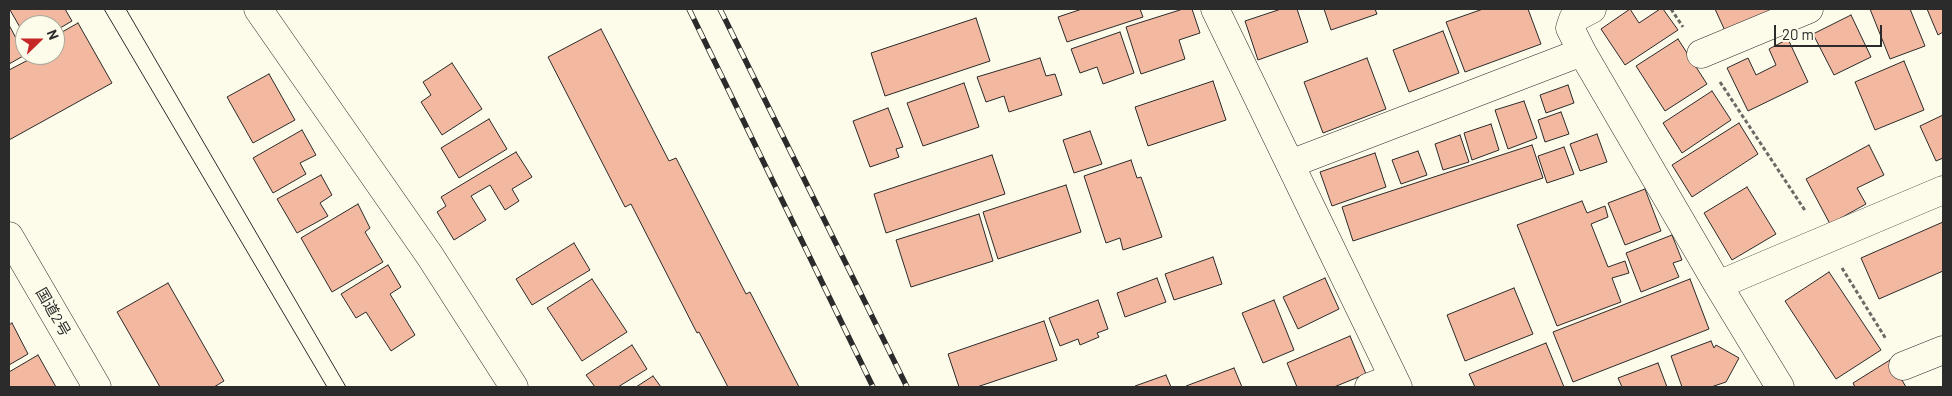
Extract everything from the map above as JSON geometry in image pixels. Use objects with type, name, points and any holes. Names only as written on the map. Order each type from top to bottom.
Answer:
[{"type":"main road","points":[[258,9],[430,256],[514,387]]},
{"type":"main road","points":[[1216,9],[1290,164],[1387,384]]},
{"type":"main road","points":[[1592,9],[1573,19],[1570,28],[1582,52],[1718,285],[1780,387]]},
{"type":"main road","points":[[1701,54],[1809,9]]},
{"type":"main road","points":[[1290,164],[1582,52]]},
{"type":"main road","points":[[1718,285],[1943,190]]},
{"type":"main road","name":"国道2号","points":[[9,236],[97,387]]},
{"type":"main road","points":[[1904,366],[1943,350]]},
{"type":"path","points":[[1671,9],[1824,240],[1904,366]]},
{"type":"building","points":[[65,9],[72,21],[65,25],[65,15],[15,15],[15,19],[10,10]]},
{"type":"building","points":[[1082,9],[1140,9],[1143,17],[1067,42],[1058,17]]},
{"type":"building","points":[[1183,9],[1192,9],[1200,33],[1179,40],[1185,59],[1141,74],[1126,27]]},
{"type":"building","points":[[1281,9],[1297,9],[1308,42],[1258,60],[1245,21]]},
{"type":"building","points":[[1324,9],[1375,9],[1377,14],[1331,30]]},
{"type":"building","points":[[1483,9],[1528,9],[1541,44],[1465,72],[1446,22]]},
{"type":"building","points":[[1630,9],[1639,23],[1660,9],[1663,9],[1678,30],[1625,65],[1601,29]]},
{"type":"building","points":[[1715,9],[1780,9],[1726,33]]},
{"type":"building","points":[[1870,9],[1910,9],[1925,46],[1890,59]]},
{"type":"building","points":[[1927,9],[1943,9],[1943,32],[1938,35]]},
{"type":"building","points":[[1851,15],[1871,57],[1834,75],[1813,34]]},
{"type":"building","points":[[976,18],[990,61],[885,96],[871,53]]},
{"type":"building","points":[[78,23],[112,83],[9,140],[9,70],[19,65],[65,65],[65,30]]},
{"type":"building","points":[[9,25],[15,36],[15,61],[9,64]]},
{"type":"building","points":[[601,29],[669,161],[676,158],[746,294],[750,292],[799,387],[728,387],[699,332],[697,333],[631,204],[625,207],[548,57]]},
{"type":"building","points":[[1443,31],[1459,73],[1409,92],[1393,50]]},
{"type":"building","points":[[1120,32],[1134,73],[1103,84],[1097,67],[1080,73],[1071,49]]},
{"type":"building","points":[[1678,39],[1707,84],[1665,111],[1636,66]]},
{"type":"building","points":[[1788,39],[1808,82],[1748,111],[1727,68],[1748,58],[1756,75],[1776,65],[1769,49]]},
{"type":"building","points":[[1040,58],[1046,76],[1055,74],[1062,95],[1009,112],[1004,96],[986,102],[977,77]]},
{"type":"building","points":[[1367,58],[1386,109],[1323,133],[1304,82]]},
{"type":"building","points":[[1904,61],[1924,110],[1875,130],[1855,82]]},
{"type":"building","points":[[452,63],[482,109],[442,135],[421,102],[431,95],[423,82]]},
{"type":"building","points":[[269,74],[295,120],[253,143],[227,97]]},
{"type":"building","points":[[1213,81],[1226,120],[1148,146],[1135,107]]},
{"type":"building","points":[[964,83],[979,127],[923,146],[907,103]]},
{"type":"building","points":[[1568,85],[1574,103],[1546,113],[1540,95]]},
{"type":"building","points":[[1712,91],[1731,120],[1682,153],[1663,123]]},
{"type":"building","points":[[1524,101],[1537,138],[1508,149],[1495,110]]},
{"type":"building","points":[[888,108],[903,147],[896,149],[899,157],[870,167],[853,121]]},
{"type":"building","points":[[1561,112],[1569,134],[1545,142],[1538,120]]},
{"type":"building","points":[[1943,115],[1943,158],[1936,161],[1920,126]]},
{"type":"building","points":[[489,119],[507,149],[459,178],[441,148]]},
{"type":"building","points":[[1739,123],[1758,154],[1692,197],[1672,165]]},
{"type":"building","points":[[1491,124],[1499,150],[1472,160],[1464,133]]},
{"type":"building","points":[[302,130],[316,155],[300,163],[306,174],[273,193],[253,158]]},
{"type":"building","points":[[1090,131],[1102,164],[1074,173],[1063,140]]},
{"type":"building","points":[[1597,134],[1607,162],[1580,171],[1570,144]]},
{"type":"building","points":[[1460,135],[1469,162],[1443,170],[1435,144]]},
{"type":"building","points":[[1532,145],[1543,178],[1353,241],[1342,207]]},
{"type":"building","points":[[1869,145],[1884,175],[1857,188],[1866,204],[1830,224],[1806,179]]},
{"type":"building","points":[[1564,147],[1574,174],[1547,183],[1538,156]]},
{"type":"building","points":[[1418,151],[1427,175],[1401,184],[1392,160]]},
{"type":"building","points":[[516,152],[532,177],[512,189],[519,201],[505,210],[490,185],[471,196],[486,220],[454,240],[437,212],[446,206],[441,197]]},
{"type":"building","points":[[1375,153],[1386,187],[1332,206],[1320,172]]},
{"type":"building","points":[[992,155],[1005,194],[886,233],[874,194]]},
{"type":"building","points":[[1131,160],[1137,178],[1141,177],[1162,237],[1123,250],[1120,238],[1106,243],[1084,176]]},
{"type":"building","points":[[321,175],[332,195],[320,203],[328,216],[297,233],[277,199]]},
{"type":"building","points":[[1066,185],[1081,232],[998,259],[983,212]]},
{"type":"building","points":[[1747,187],[1776,234],[1732,260],[1704,213]]},
{"type":"building","points":[[1645,189],[1661,231],[1625,245],[1608,203]]},
{"type":"building","points":[[1582,201],[1587,213],[1605,206],[1608,217],[1591,224],[1608,267],[1625,261],[1629,273],[1612,278],[1621,302],[1557,326],[1517,225]]},
{"type":"building","points":[[358,204],[370,228],[365,232],[383,262],[332,292],[301,238]]},
{"type":"building","points":[[979,214],[993,261],[911,287],[896,240]]},
{"type":"building","points":[[1943,222],[1943,271],[1879,299],[1861,258]]},
{"type":"building","points":[[1672,235],[1682,260],[1673,263],[1679,277],[1641,292],[1626,253]]},
{"type":"building","points":[[574,243],[590,270],[532,305],[516,279]]},
{"type":"building","points":[[1213,257],[1222,284],[1174,300],[1165,274]]},
{"type":"building","points":[[388,265],[401,287],[390,294],[415,335],[391,351],[366,312],[356,318],[341,294]]},
{"type":"building","points":[[1829,272],[1881,350],[1836,379],[1785,301]]},
{"type":"building","points":[[1157,278],[1166,302],[1125,317],[1117,293]]},
{"type":"building","points":[[1325,278],[1339,309],[1298,329],[1283,297]]},
{"type":"building","points":[[592,279],[627,332],[582,361],[547,308]]},
{"type":"building","points":[[1690,279],[1709,329],[1573,382],[1553,332]]},
{"type":"building","points":[[168,283],[224,381],[214,387],[160,387],[117,312]]},
{"type":"building","points":[[1514,288],[1533,334],[1465,361],[1447,315]]},
{"type":"building","points":[[1098,300],[1108,329],[1097,333],[1099,337],[1080,345],[1078,339],[1060,346],[1049,318]]},
{"type":"building","points":[[1274,300],[1294,350],[1263,363],[1242,313]]},
{"type":"building","points":[[1044,321],[1057,360],[977,387],[959,387],[948,354]]},
{"type":"building","points":[[12,323],[28,354],[9,365],[9,325]]},
{"type":"building","points":[[1350,336],[1366,374],[1334,387],[1297,387],[1287,363]]},
{"type":"building","points":[[1711,341],[1714,348],[1716,345],[1739,358],[1726,382],[1711,387],[1682,387],[1671,356]]},
{"type":"building","points":[[1546,343],[1564,387],[1475,387],[1469,374]]},
{"type":"building","points":[[632,345],[647,369],[618,387],[595,387],[586,375]]},
{"type":"building","points":[[38,355],[56,387],[9,387],[9,372]]},
{"type":"building","points":[[1890,360],[1906,387],[1855,387],[1853,383]]},
{"type":"building","points":[[1658,363],[1667,387],[1622,387],[1618,378]]},
{"type":"building","points":[[1234,368],[1242,387],[1186,387],[1186,386]]},
{"type":"building","points":[[1166,375],[1171,387],[1135,387],[1135,386]]},
{"type":"building","points":[[653,376],[661,387],[636,387]]},
{"type":"tram line","points":[[104,9],[327,387]]},
{"type":"tram line","points":[[126,9],[346,387]]},
{"type":"railway","points":[[689,9],[873,387]]},
{"type":"railway","points":[[720,9],[907,387]]}]
